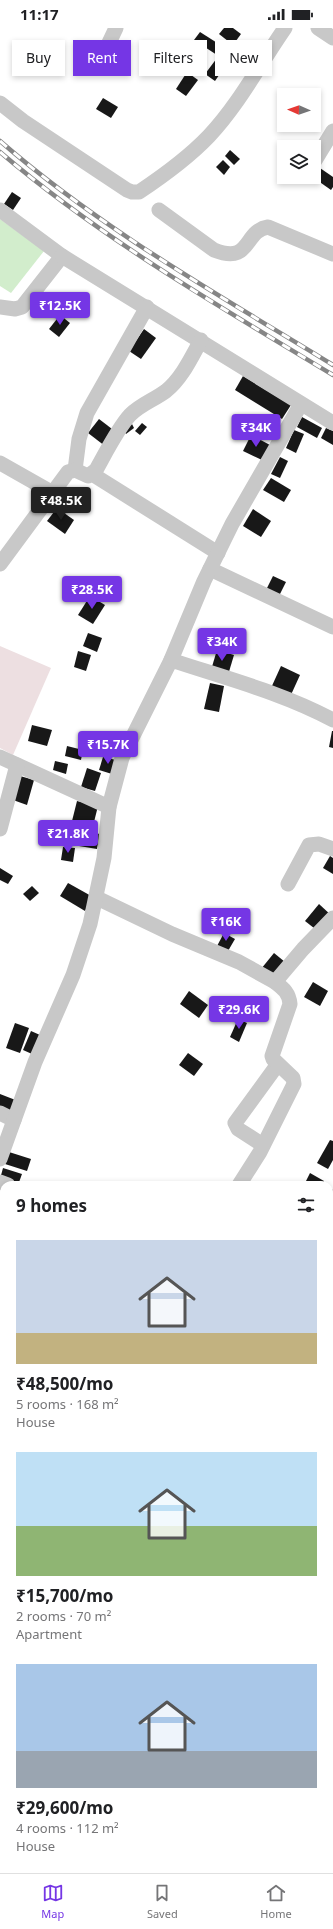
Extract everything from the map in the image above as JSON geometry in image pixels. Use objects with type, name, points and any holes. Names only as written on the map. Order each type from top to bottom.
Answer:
[{"type":"street","points":[[110,40],[116,28]]},
{"type":"street","points":[[0,103],[23,121],[127,190],[139,192],[187,156],[208,136],[227,114],[285,28]]},
{"type":"street","points":[[318,28],[333,38]]},
{"type":"street","points":[[321,151],[333,131]]},
{"type":"street","points":[[0,210],[64,257],[201,340],[333,423]]},
{"type":"street","points":[[159,210],[214,250],[224,254],[233,255],[240,252],[262,228],[268,226],[333,254]]},
{"type":"street","points":[[0,306],[8,309],[22,307],[64,257]]},
{"type":"street","points":[[75,470],[79,439],[87,413],[147,307]]},
{"type":"street","points":[[92,474],[128,417],[139,406],[164,393],[180,378],[201,340]]},
{"type":"street","points":[[0,1159],[34,1062],[73,975],[97,898],[104,858],[109,807],[122,758],[171,660],[210,569],[232,524],[301,404]]},
{"type":"street","points":[[0,463],[53,492]]},
{"type":"street","points":[[0,564],[68,472],[75,470],[84,475],[92,474],[218,553]]},
{"type":"street","points":[[210,569],[333,627]]},
{"type":"street","points":[[171,660],[256,688],[308,708],[333,720]]},
{"type":"street","points":[[0,757],[109,807]]},
{"type":"street","points":[[0,829],[18,765]]},
{"type":"street","points":[[288,884],[309,845],[319,844],[333,849]]},
{"type":"street","points":[[97,898],[172,934],[239,962],[276,982],[290,996],[290,1004],[272,1053],[273,1059],[293,1078],[294,1084],[263,1145],[241,1181]]},
{"type":"street","points":[[276,982],[333,918]]},
{"type":"street","points":[[263,1145],[238,1129],[235,1123],[278,1064]]},
{"type":"street","points":[[0,1113],[14,1120]]},
{"type":"shaded area","points":[[0,219],[44,251],[11,293],[0,286]]},
{"type":"shaded area","points":[[0,646],[51,668],[13,755],[0,748]]},
{"type":"building","points":[[224,28],[233,28],[241,34],[237,40],[227,40],[219,34]]},
{"type":"building","points":[[200,32],[215,42],[215,54],[207,48],[207,40],[194,40]]},
{"type":"building","points":[[215,61],[215,76],[218,76],[215,81],[207,75],[207,71]]},
{"type":"building","points":[[184,76],[192,76],[198,80],[186,96],[176,89]]},
{"type":"building","points":[[103,98],[118,107],[111,118],[96,109]]},
{"type":"building","points":[[230,150],[240,159],[234,165],[225,156]]},
{"type":"building","points":[[223,160],[230,167],[224,175],[216,167]]},
{"type":"building","points":[[321,169],[333,177],[333,187],[331,190],[321,183]]},
{"type":"building","points":[[12,192],[21,198],[13,210],[4,204]]},
{"type":"building","points":[[60,315],[70,323],[59,337],[49,329]]},
{"type":"building","points":[[144,329],[156,338],[141,359],[129,351]]},
{"type":"building","points":[[243,376],[291,405],[282,419],[235,390]]},
{"type":"building","points":[[302,417],[322,428],[317,438],[297,427]]},
{"type":"building","points":[[99,419],[116,432],[105,446],[88,433]]},
{"type":"building","points":[[142,423],[147,427],[140,435],[135,431]]},
{"type":"building","points":[[132,424],[134,428],[126,434],[123,430]]},
{"type":"building","points":[[326,428],[333,431],[333,445],[321,438]]},
{"type":"building","points":[[294,430],[304,434],[296,453],[286,448]]},
{"type":"building","points":[[251,435],[270,445],[262,460],[243,451]]},
{"type":"building","points":[[280,457],[288,461],[280,478],[271,474]]},
{"type":"building","points":[[271,478],[291,490],[284,502],[263,490]]},
{"type":"building","points":[[57,508],[74,520],[65,534],[47,521]]},
{"type":"building","points":[[253,509],[271,521],[261,537],[243,526]]},
{"type":"building","points":[[273,576],[286,582],[278,598],[265,592]]},
{"type":"building","points":[[90,596],[105,605],[93,624],[78,615]]},
{"type":"building","points":[[88,633],[102,638],[97,652],[83,646]]},
{"type":"building","points":[[217,650],[234,655],[228,675],[211,670]]},
{"type":"building","points":[[78,651],[91,655],[86,671],[74,667]]},
{"type":"building","points":[[281,666],[300,675],[290,697],[271,688]]},
{"type":"building","points":[[210,683],[224,686],[219,712],[204,709]]},
{"type":"building","points":[[32,725],[52,730],[47,746],[28,741]]},
{"type":"building","points":[[333,731],[333,748],[329,747]]},
{"type":"building","points":[[106,737],[123,742],[119,755],[102,750]]},
{"type":"building","points":[[67,746],[83,750],[81,760],[65,756]]},
{"type":"building","points":[[103,757],[116,760],[112,774],[99,770]]},
{"type":"building","points":[[55,761],[68,764],[66,774],[53,770]]},
{"type":"building","points":[[87,768],[101,773],[95,791],[81,787]]},
{"type":"building","points":[[20,776],[34,780],[27,805],[13,800]]},
{"type":"building","points":[[77,801],[98,806],[93,826],[72,821]]},
{"type":"building","points":[[82,831],[100,834],[97,849],[79,846]]},
{"type":"building","points":[[63,847],[75,848],[73,862],[61,860]]},
{"type":"building","points":[[330,856],[333,858],[333,874],[323,868]]},
{"type":"building","points":[[0,868],[13,876],[8,884],[0,880]]},
{"type":"building","points":[[68,883],[93,897],[85,911],[60,896]]},
{"type":"building","points":[[32,886],[39,893],[30,901],[23,894]]},
{"type":"building","points":[[319,904],[332,916],[319,932],[305,921]]},
{"type":"building","points":[[224,933],[235,939],[228,951],[217,946]]},
{"type":"building","points":[[274,953],[285,962],[273,978],[261,969]]},
{"type":"building","points":[[313,982],[328,991],[320,1006],[304,997]]},
{"type":"building","points":[[189,991],[208,1005],[199,1018],[180,1004]]},
{"type":"building","points":[[238,1019],[247,1023],[239,1042],[230,1037]]},
{"type":"building","points":[[15,1023],[29,1028],[20,1053],[6,1048]]},
{"type":"building","points":[[31,1031],[40,1035],[32,1054],[23,1050]]},
{"type":"building","points":[[188,1053],[203,1064],[194,1076],[179,1065]]},
{"type":"building","points":[[0,1094],[18,1101],[13,1114],[0,1110]]},
{"type":"building","points":[[330,1140],[333,1141],[333,1160],[328,1169],[317,1163]]},
{"type":"building","points":[[9,1152],[31,1159],[27,1171],[5,1164]]},
{"type":"building","points":[[3,1168],[22,1174],[19,1181],[6,1181],[0,1179]]},
{"type":"building","points":[[310,1173],[324,1181],[306,1181]]},
{"type":"railway","points":[[0,141],[39,173],[120,232],[204,287],[333,365]]},
{"type":"railway","points":[[0,152],[39,184],[120,243],[204,297],[333,375]]}]
